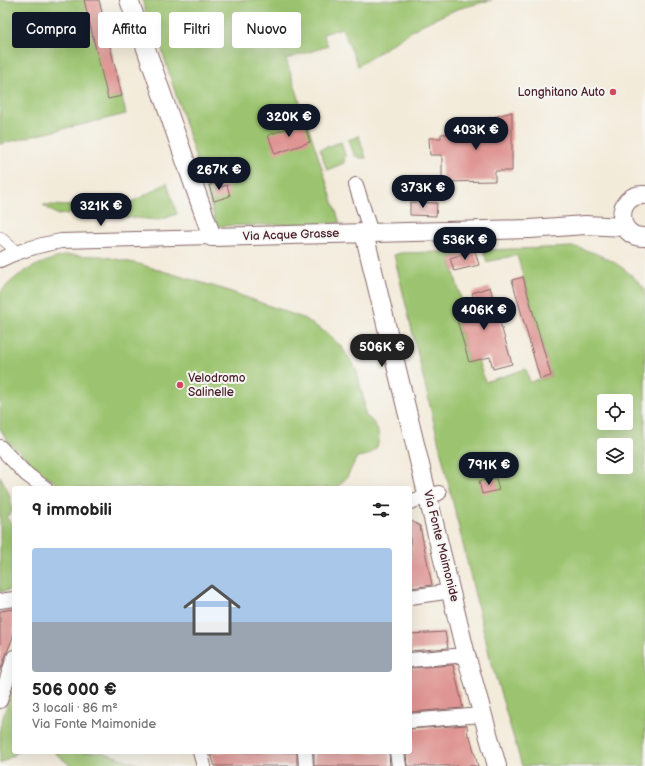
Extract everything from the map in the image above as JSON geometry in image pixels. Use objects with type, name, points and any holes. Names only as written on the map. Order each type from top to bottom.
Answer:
[{"type":"street","points":[[129,0],[212,237]]},
{"type":"street","name":"Via Fonte Maimonide","points":[[356,185],[371,233],[434,495],[491,711],[508,766]]},
{"type":"street","points":[[585,225],[604,218],[638,195]]},
{"type":"street","points":[[638,195],[621,216],[638,236]]},
{"type":"street","points":[[585,225],[638,236]]},
{"type":"street","name":"Via Acque Grasse","points":[[0,260],[37,245],[61,241],[538,229],[585,225]]},
{"type":"street","points":[[0,236],[17,252]]},
{"type":"street","points":[[0,447],[27,481],[40,486]]},
{"type":"street","points":[[412,501],[434,495]]},
{"type":"street","name":"Via Fonte Maimonide","points":[[434,495],[466,655],[497,766]]},
{"type":"street","points":[[412,597],[452,591]]},
{"type":"street","points":[[0,601],[12,599]]},
{"type":"street","points":[[412,660],[466,655]]},
{"type":"street","points":[[0,701],[12,663]]},
{"type":"street","points":[[412,721],[482,715]]},
{"type":"street","points":[[201,754],[204,766]]},
{"type":"street","points":[[305,754],[306,766]]},
{"type":"street","points":[[398,754],[398,766]]},
{"type":"green space","points":[[0,0],[99,0],[102,12],[98,12],[98,48],[110,48],[126,114],[0,144]]},
{"type":"green space","points":[[142,0],[492,0],[457,9],[421,25],[358,66],[342,28],[323,34],[328,46],[286,59],[340,223],[217,226],[161,47],[161,12],[146,12]]},
{"type":"green space","points":[[359,136],[366,158],[355,156],[348,140]]},
{"type":"green space","points":[[341,142],[345,155],[344,163],[327,170],[320,149]]},
{"type":"green space","points":[[167,183],[177,214],[160,220],[72,213],[58,215],[43,205],[110,206],[136,200]]},
{"type":"green space","points":[[575,247],[605,257],[622,267],[645,289],[645,766],[522,766],[490,658],[394,255],[400,253],[475,251],[450,258],[464,310],[455,313],[469,362],[478,360],[485,382],[526,369],[530,382],[551,376],[517,255],[487,262],[483,250]]},
{"type":"green space","name":"Velodromo Salinelle","points":[[66,255],[101,256],[139,264],[226,290],[303,318],[325,332],[341,346],[356,369],[364,401],[365,415],[377,428],[379,439],[378,444],[369,455],[357,457],[347,477],[339,486],[59,486],[10,444],[0,429],[0,293],[7,285],[22,273],[47,261]]},
{"type":"green space","points":[[0,476],[9,493],[12,507],[12,512],[6,517],[12,524],[12,589],[0,592]]},
{"type":"green space","points":[[12,690],[12,754],[15,754],[0,764],[0,727]]},
{"type":"green space","points":[[56,754],[108,754],[144,766],[71,766]]},
{"type":"building","points":[[84,0],[99,0],[102,12],[98,12],[98,48],[110,48],[122,96],[108,99],[90,25],[90,12],[87,12]]},
{"type":"building","points":[[512,112],[512,171],[495,171],[495,181],[442,182],[442,155],[430,155],[429,138],[441,138],[441,134],[470,133],[470,124],[478,124],[478,121]]},
{"type":"building","points":[[304,123],[310,142],[275,154],[268,135]]},
{"type":"building","points":[[219,182],[221,187],[227,185],[230,196],[214,201],[209,185]]},
{"type":"building","points":[[410,202],[437,203],[436,216],[410,215]]},
{"type":"building","points":[[475,251],[479,265],[454,271],[450,258]]},
{"type":"building","points":[[523,277],[551,376],[540,379],[512,280]]},
{"type":"building","points":[[490,287],[512,364],[493,369],[490,357],[469,362],[455,313],[476,307],[472,293]]},
{"type":"building","points":[[496,478],[499,490],[482,494],[479,481]]},
{"type":"building","points":[[412,521],[420,526],[432,585],[412,588]]},
{"type":"building","points":[[12,609],[12,639],[0,671],[0,611]]},
{"type":"building","points":[[445,632],[448,648],[412,651],[412,634]]},
{"type":"building","points":[[453,665],[463,708],[412,712],[412,668]]},
{"type":"building","points":[[467,725],[468,736],[470,736],[478,766],[407,766],[406,754],[412,754],[412,729]]},
{"type":"building","points":[[211,754],[297,754],[297,766],[215,766]]},
{"type":"building","points":[[314,754],[389,754],[390,766],[314,766]]},
{"type":"place","name":"Longhitano Auto","points":[[613,92]]},
{"type":"place","name":"Velodromo Salinelle","points":[[180,385]]}]
